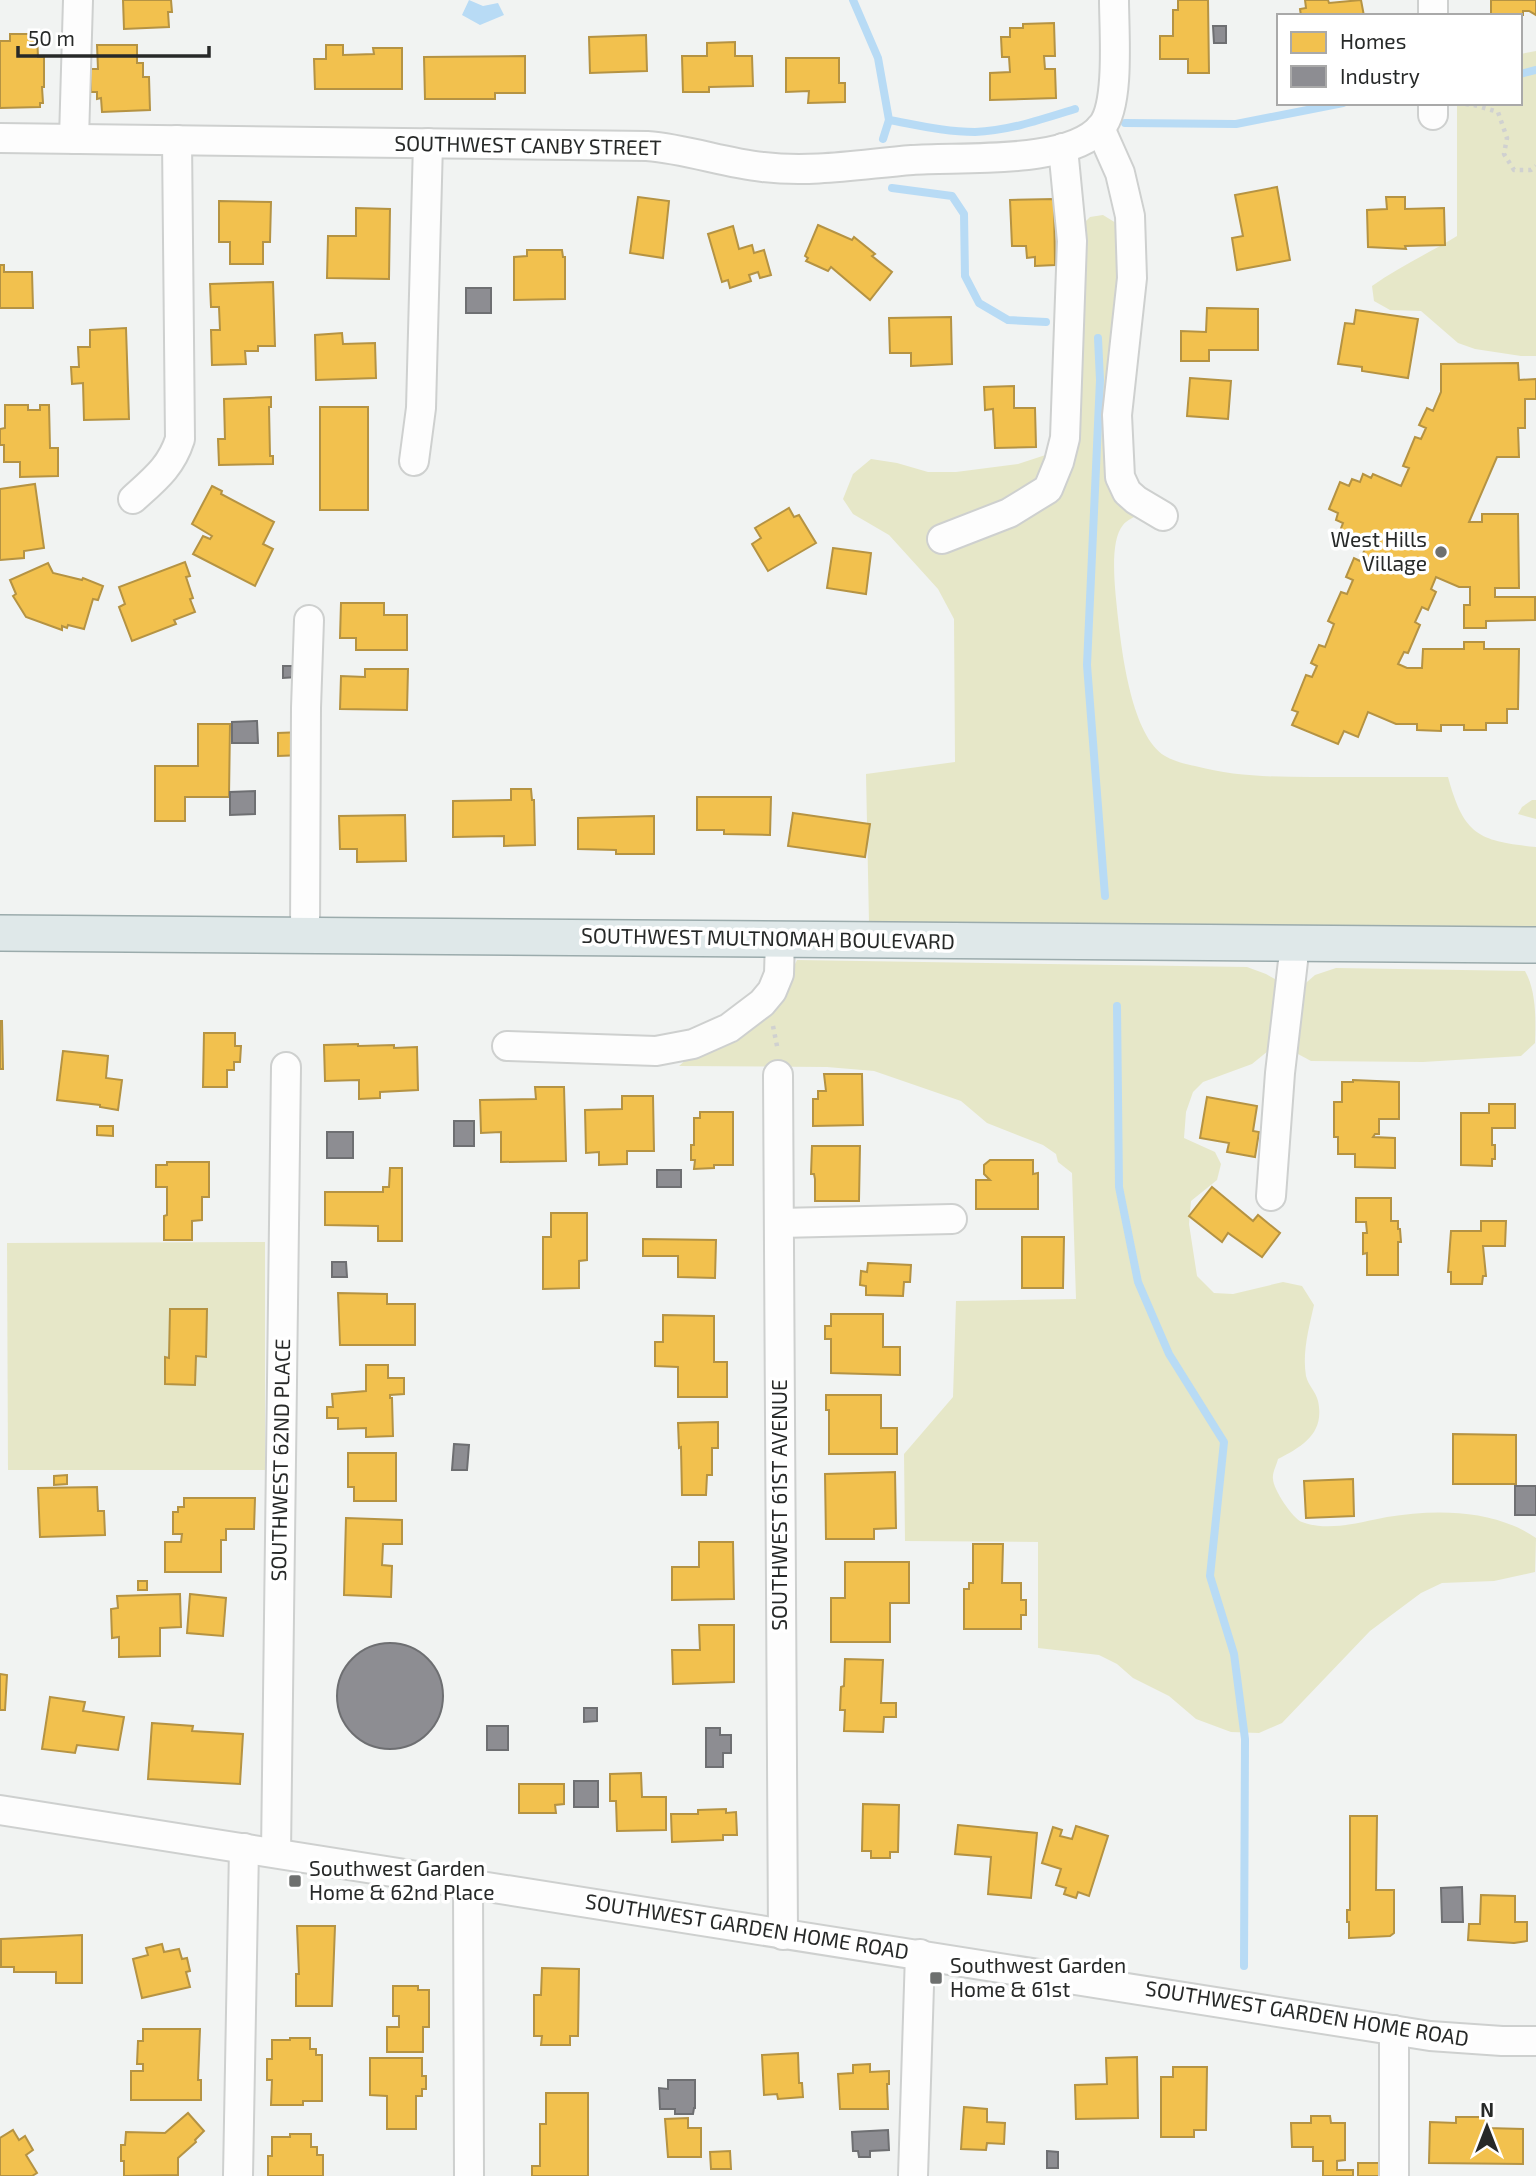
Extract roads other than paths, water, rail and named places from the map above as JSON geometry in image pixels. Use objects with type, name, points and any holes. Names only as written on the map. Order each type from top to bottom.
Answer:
[{"type":"main road","name":"SOUTHWEST MULTNOMAH BOULEVARD","points":[[0,933],[1536,945]]},
{"type":"street","points":[[74,139],[78,0]]},
{"type":"street","points":[[1114,0],[1114,84],[1111,106],[1100,128],[1120,173],[1130,216],[1132,278],[1117,415],[1120,477],[1127,492],[1163,516]]},
{"type":"street","name":"SOUTHWEST CANBY STREET","points":[[0,138],[647,146],[669,148],[741,164],[791,170],[1035,153],[1063,148],[1081,141],[1100,128]]},
{"type":"street","points":[[133,499],[165,470],[175,456],[180,439],[177,140]]},
{"type":"street","points":[[414,461],[421,408],[428,143]]},
{"type":"street","points":[[942,539],[1009,513],[1048,489],[1059,462],[1065,438],[1072,241],[1063,148]]},
{"type":"street","points":[[305,934],[309,620]]},
{"type":"street","points":[[507,1046],[635,1051],[672,1049],[693,1044],[729,1028],[762,1003],[776,983],[780,963],[780,939]]},
{"type":"street","points":[[1271,1195],[1280,1073],[1295,944]]},
{"type":"street","name":"SOUTHWEST 61ST AVENUE","points":[[778,1064],[783,1935]]},
{"type":"street","name":"SOUTHWEST 62ND PLACE","points":[[276,1853],[286,1067]]},
{"type":"street","points":[[779,1223],[952,1219]]},
{"type":"street","name":"SOUTHWEST GARDEN HOME ROAD","points":[[0,1810],[1394,2030],[1467,2039],[1536,2041]]},
{"type":"street","points":[[238,2176],[244,1848]]},
{"type":"street","points":[[468,1884],[469,2176]]},
{"type":"street","points":[[914,2176],[920,1954]]},
{"type":"street","points":[[1394,2030],[1394,2176]]},
{"type":"water","points":[[469,0],[483,6],[498,3],[504,15],[480,25],[462,15]]},
{"type":"waterway","points":[[853,0],[878,58],[889,120],[942,130],[975,132],[1013,127],[1075,109]]},
{"type":"waterway","points":[[1522,74],[1536,70]]},
{"type":"waterway","points":[[1125,123],[1236,124],[1333,105]]},
{"type":"waterway","points":[[883,139],[889,120]]},
{"type":"waterway","points":[[892,188],[952,196],[964,214],[965,276],[979,303],[1008,320],[1046,322]]},
{"type":"waterway","points":[[1098,338],[1100,380],[1087,665],[1105,896]]},
{"type":"waterway","points":[[1117,1006],[1119,1187],[1138,1282],[1169,1354],[1224,1442],[1210,1576],[1234,1654],[1245,1739],[1244,1966]]},
{"type":"place","name":"West Hills Village","points":[[1441,552]]},
{"type":"place","name":"Southwest Garden Home & 62nd Place","points":[[295,1881]]},
{"type":"place","name":"Southwest Garden Home & 61st","points":[[936,1978]]}]
